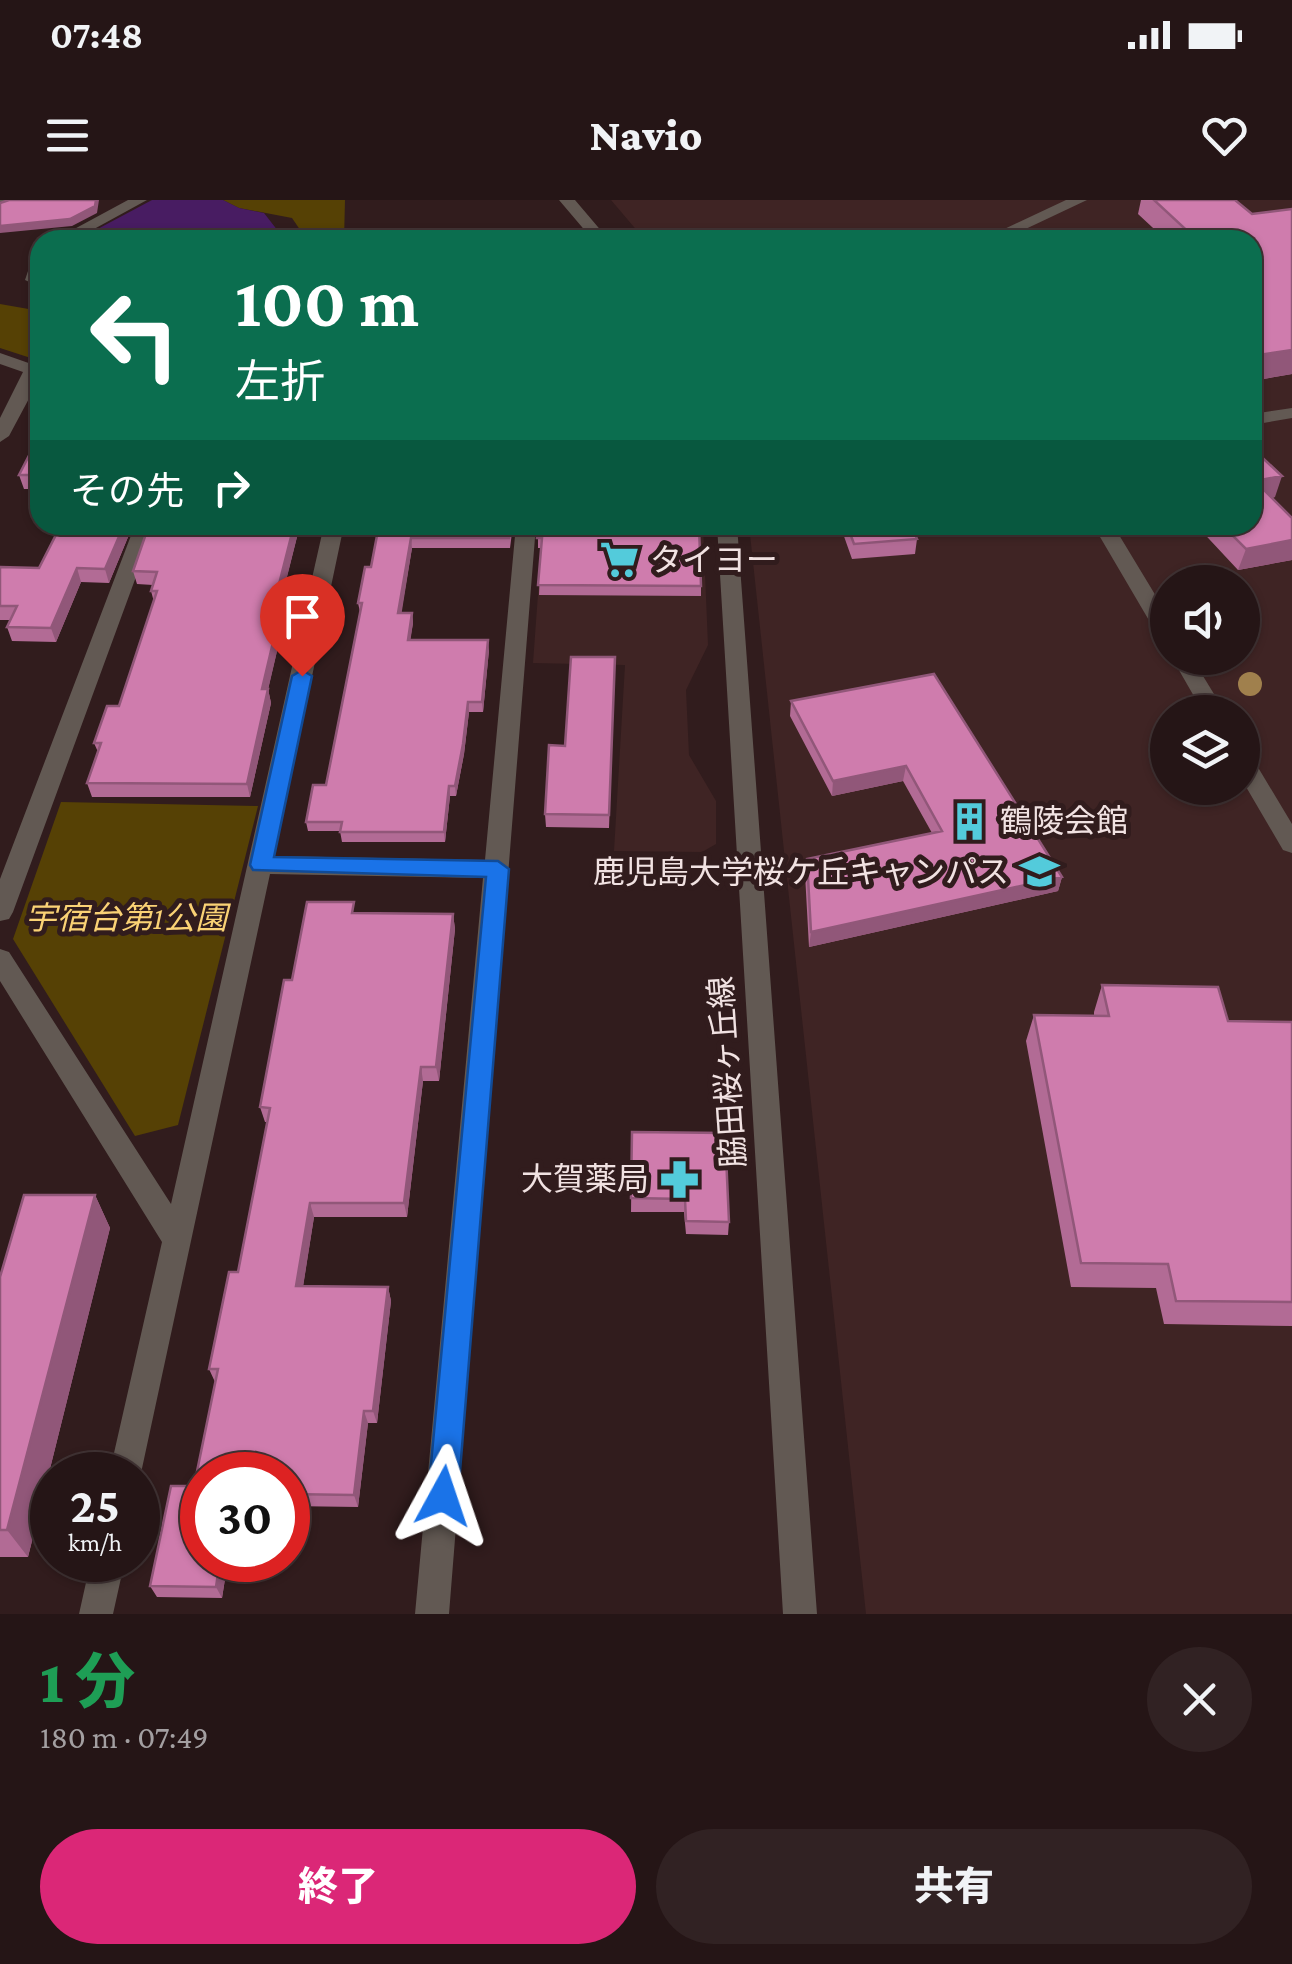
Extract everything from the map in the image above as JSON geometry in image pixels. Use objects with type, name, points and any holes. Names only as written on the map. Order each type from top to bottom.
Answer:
[{"type":"street","points":[[0,201],[14,200]]},
{"type":"street","points":[[81,230],[138,200]]},
{"type":"street","points":[[567,200],[592,230]]},
{"type":"street","points":[[1012,230],[1079,200]]},
{"type":"street","points":[[0,358],[30,369]]},
{"type":"street","points":[[0,436],[30,383]]},
{"type":"street","points":[[1262,418],[1292,413]]},
{"type":"street","points":[[0,912],[141,535]]},
{"type":"street","points":[[131,1452],[332,535]]},
{"type":"street","points":[[432,1614],[525,535]]},
{"type":"street","name":"脇田桜ヶ丘線","points":[[729,535],[800,1614]]},
{"type":"street","points":[[1109,535],[1150,604]]},
{"type":"street","points":[[1260,790],[1292,844]]},
{"type":"street","points":[[261,865],[498,869]]},
{"type":"street","points":[[0,959],[176,1240]]},
{"type":"street","points":[[96,1614],[103,1582]]},
{"type":"shaded area","points":[[152,200],[223,200],[264,213],[277,230],[96,230]]},
{"type":"shaded area","name":"鹿児島大学桜ケ丘キャンパス","points":[[611,200],[1292,200],[1292,1614],[866,1614],[750,535],[1262,535],[1262,230],[636,230]]},
{"type":"shaded area","points":[[542,535],[703,535],[708,645],[686,690],[689,755],[716,801],[716,844],[702,852],[614,851],[625,665],[533,663]]},
{"type":"green space","points":[[223,200],[345,200],[344,230],[300,230],[292,218],[239,208]]},
{"type":"green space","points":[[0,304],[30,309],[30,358],[0,348]]},
{"type":"green space","name":"宇宿台第1公園","points":[[61,802],[258,806],[178,1125],[135,1136],[13,939]]},
{"type":"building","points":[[96,200],[95,206],[70,219],[0,226],[0,203]]},
{"type":"building","points":[[1154,200],[1235,200],[1252,214],[1292,209],[1292,350],[1262,354],[1262,230],[1186,230]]},
{"type":"building","points":[[30,454],[30,475],[19,475]]},
{"type":"building","points":[[1262,457],[1282,476],[1262,480]]},
{"type":"building","points":[[1262,488],[1292,518],[1292,540],[1246,549],[1232,535],[1262,535]]},
{"type":"building","points":[[56,535],[120,535],[105,569],[77,568],[51,628],[7,627],[17,606],[0,606],[0,567],[39,568]]},
{"type":"building","points":[[146,535],[291,535],[274,604],[282,604],[262,689],[268,689],[247,784],[87,783],[101,743],[94,743],[107,706],[119,706],[157,591],[151,591],[157,572],[133,571]]},
{"type":"building","points":[[377,535],[509,535],[411,538],[398,613],[412,613],[408,640],[488,640],[482,702],[468,702],[455,786],[449,786],[444,832],[340,832],[342,822],[306,822],[313,785],[326,785],[362,603],[358,603],[365,567],[371,567]]},
{"type":"building","name":"タイヨー","points":[[699,535],[701,586],[538,585],[542,538],[537,538]]},
{"type":"building","points":[[851,535],[915,535],[917,539],[854,544]]},
{"type":"building","points":[[571,657],[615,657],[609,815],[545,814],[549,745],[565,746]]},
{"type":"building","name":"鶴陵会館","points":[[934,674],[1062,877],[811,932],[807,859],[942,831],[906,766],[833,781],[791,701]]},
{"type":"building","points":[[307,902],[354,902],[352,913],[453,914],[436,1067],[421,1067],[404,1203],[310,1203],[296,1286],[388,1287],[373,1411],[364,1411],[354,1495],[310,1494],[310,1452],[201,1452],[218,1369],[209,1369],[229,1272],[238,1272],[270,1108],[260,1107],[284,980],[292,980]]},
{"type":"building","points":[[1102,985],[1218,987],[1228,1021],[1292,1022],[1292,1302],[1176,1301],[1168,1264],[1081,1263],[1034,1015],[1109,1016]]},
{"type":"building","name":"大賀薬局","points":[[632,1132],[725,1133],[729,1222],[686,1221],[685,1199],[631,1198]]},
{"type":"building","points":[[24,1195],[95,1195],[7,1530],[0,1530],[0,1277]]},
{"type":"building","points":[[171,1486],[180,1486],[180,1582],[217,1582],[216,1587],[150,1586],[151,1582],[160,1582],[160,1538]]},
{"type":"place","name":"タイヨー","points":[[620,560]]},
{"type":"place","name":"鶴陵会館","points":[[970,821]]},
{"type":"place","name":"鹿児島大学桜ケ丘キャンパス","points":[[1039,872]]},
{"type":"place","name":"大賀薬局","points":[[679,1179]]},
{"type":"route","points":[[302,676],[261,865],[498,869],[443,1496]]}]
